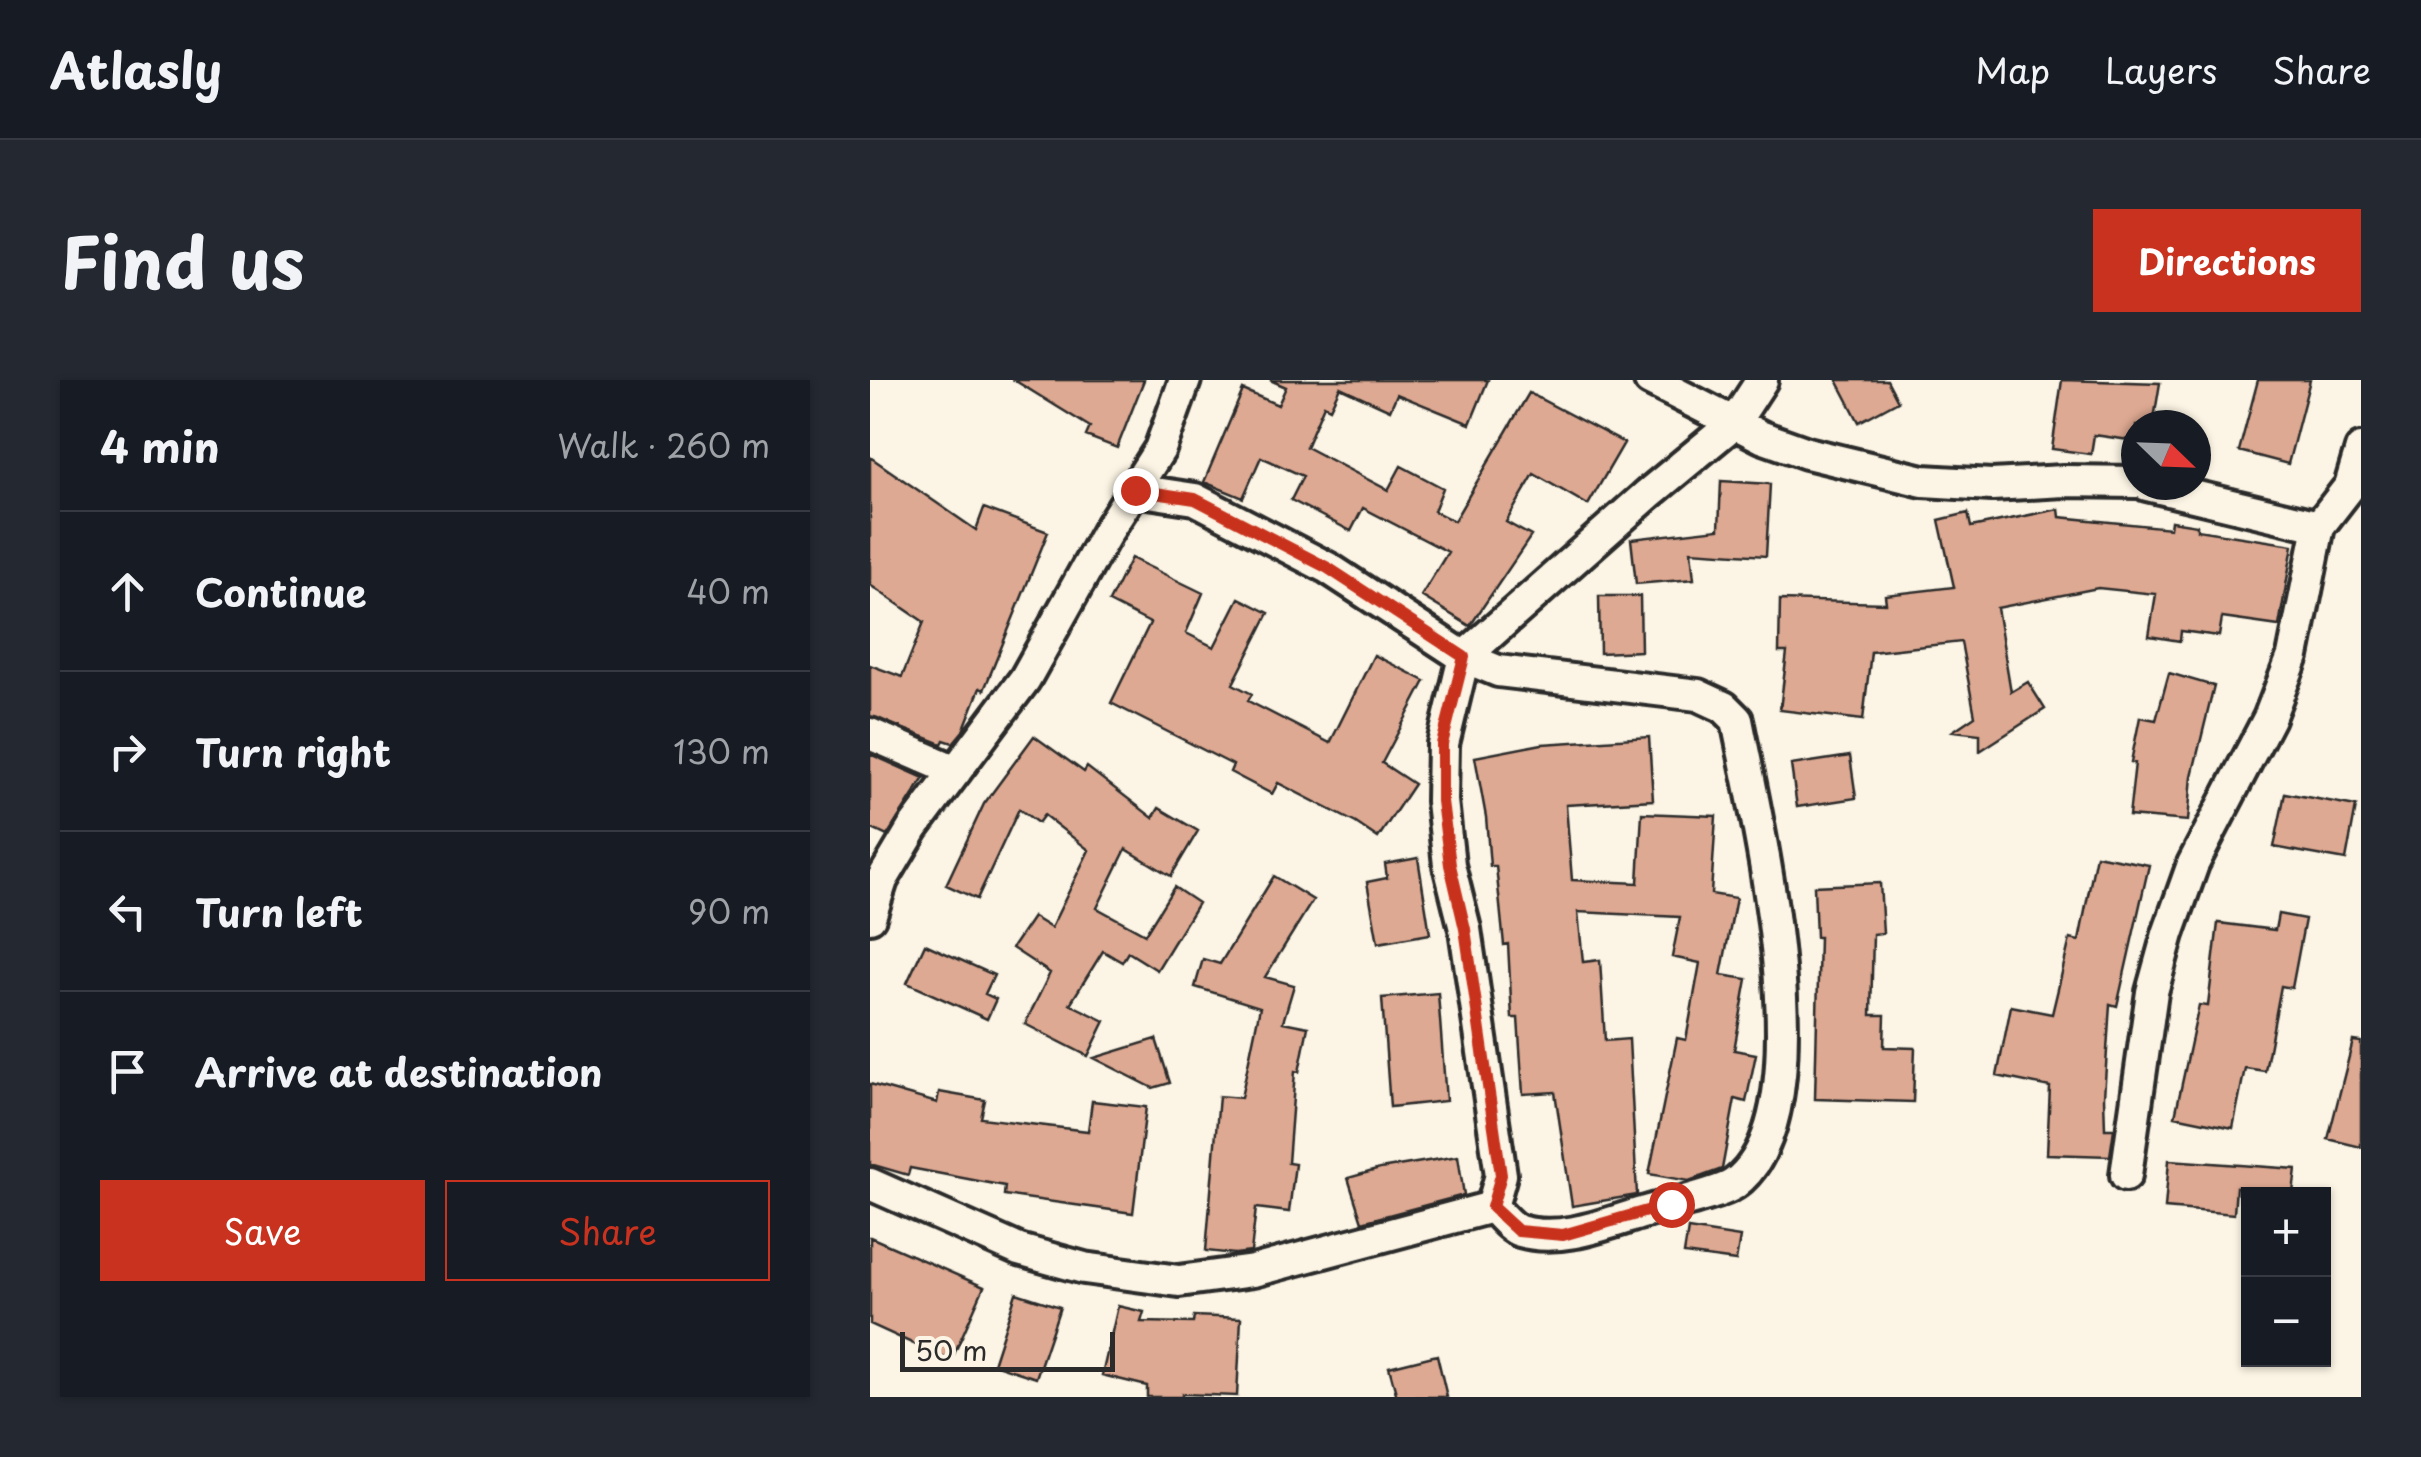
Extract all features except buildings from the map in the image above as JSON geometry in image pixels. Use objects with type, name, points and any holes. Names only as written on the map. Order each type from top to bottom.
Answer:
[{"type":"street","points":[[870,916],[882,880],[913,828],[1025,680],[1106,532],[1160,448],[1185,380]]},
{"type":"street","points":[[1650,380],[1762,437],[1806,453],[1924,481],[1992,485],[2064,480],[2121,482]]},
{"type":"street","points":[[1492,1207],[1501,1175],[1500,1160],[1442,801],[1442,744],[1464,657],[1734,422],[1762,380]]},
{"type":"street","points":[[2126,1175],[2152,992],[2168,934],[2193,864],[2270,718],[2294,656],[2319,526],[2350,486],[2361,450]]},
{"type":"street","points":[[1135,490],[1195,499],[1328,568],[1464,657],[1498,671],[1698,695],[1724,707],[1737,720],[1770,884],[1783,1042],[1775,1119],[1760,1159],[1732,1186],[1563,1235],[1518,1231],[1492,1207]]},
{"type":"street","points":[[2209,500],[2319,526]]},
{"type":"street","points":[[870,734],[956,772]]},
{"type":"street","points":[[870,1184],[1019,1250],[1084,1268],[1179,1280],[1253,1271],[1492,1207]]},
{"type":"route","points":[[1135,490],[1195,499],[1328,568],[1464,657],[1442,744],[1442,801],[1501,1175],[1492,1207],[1518,1231],[1563,1235],[1671,1204]]}]
